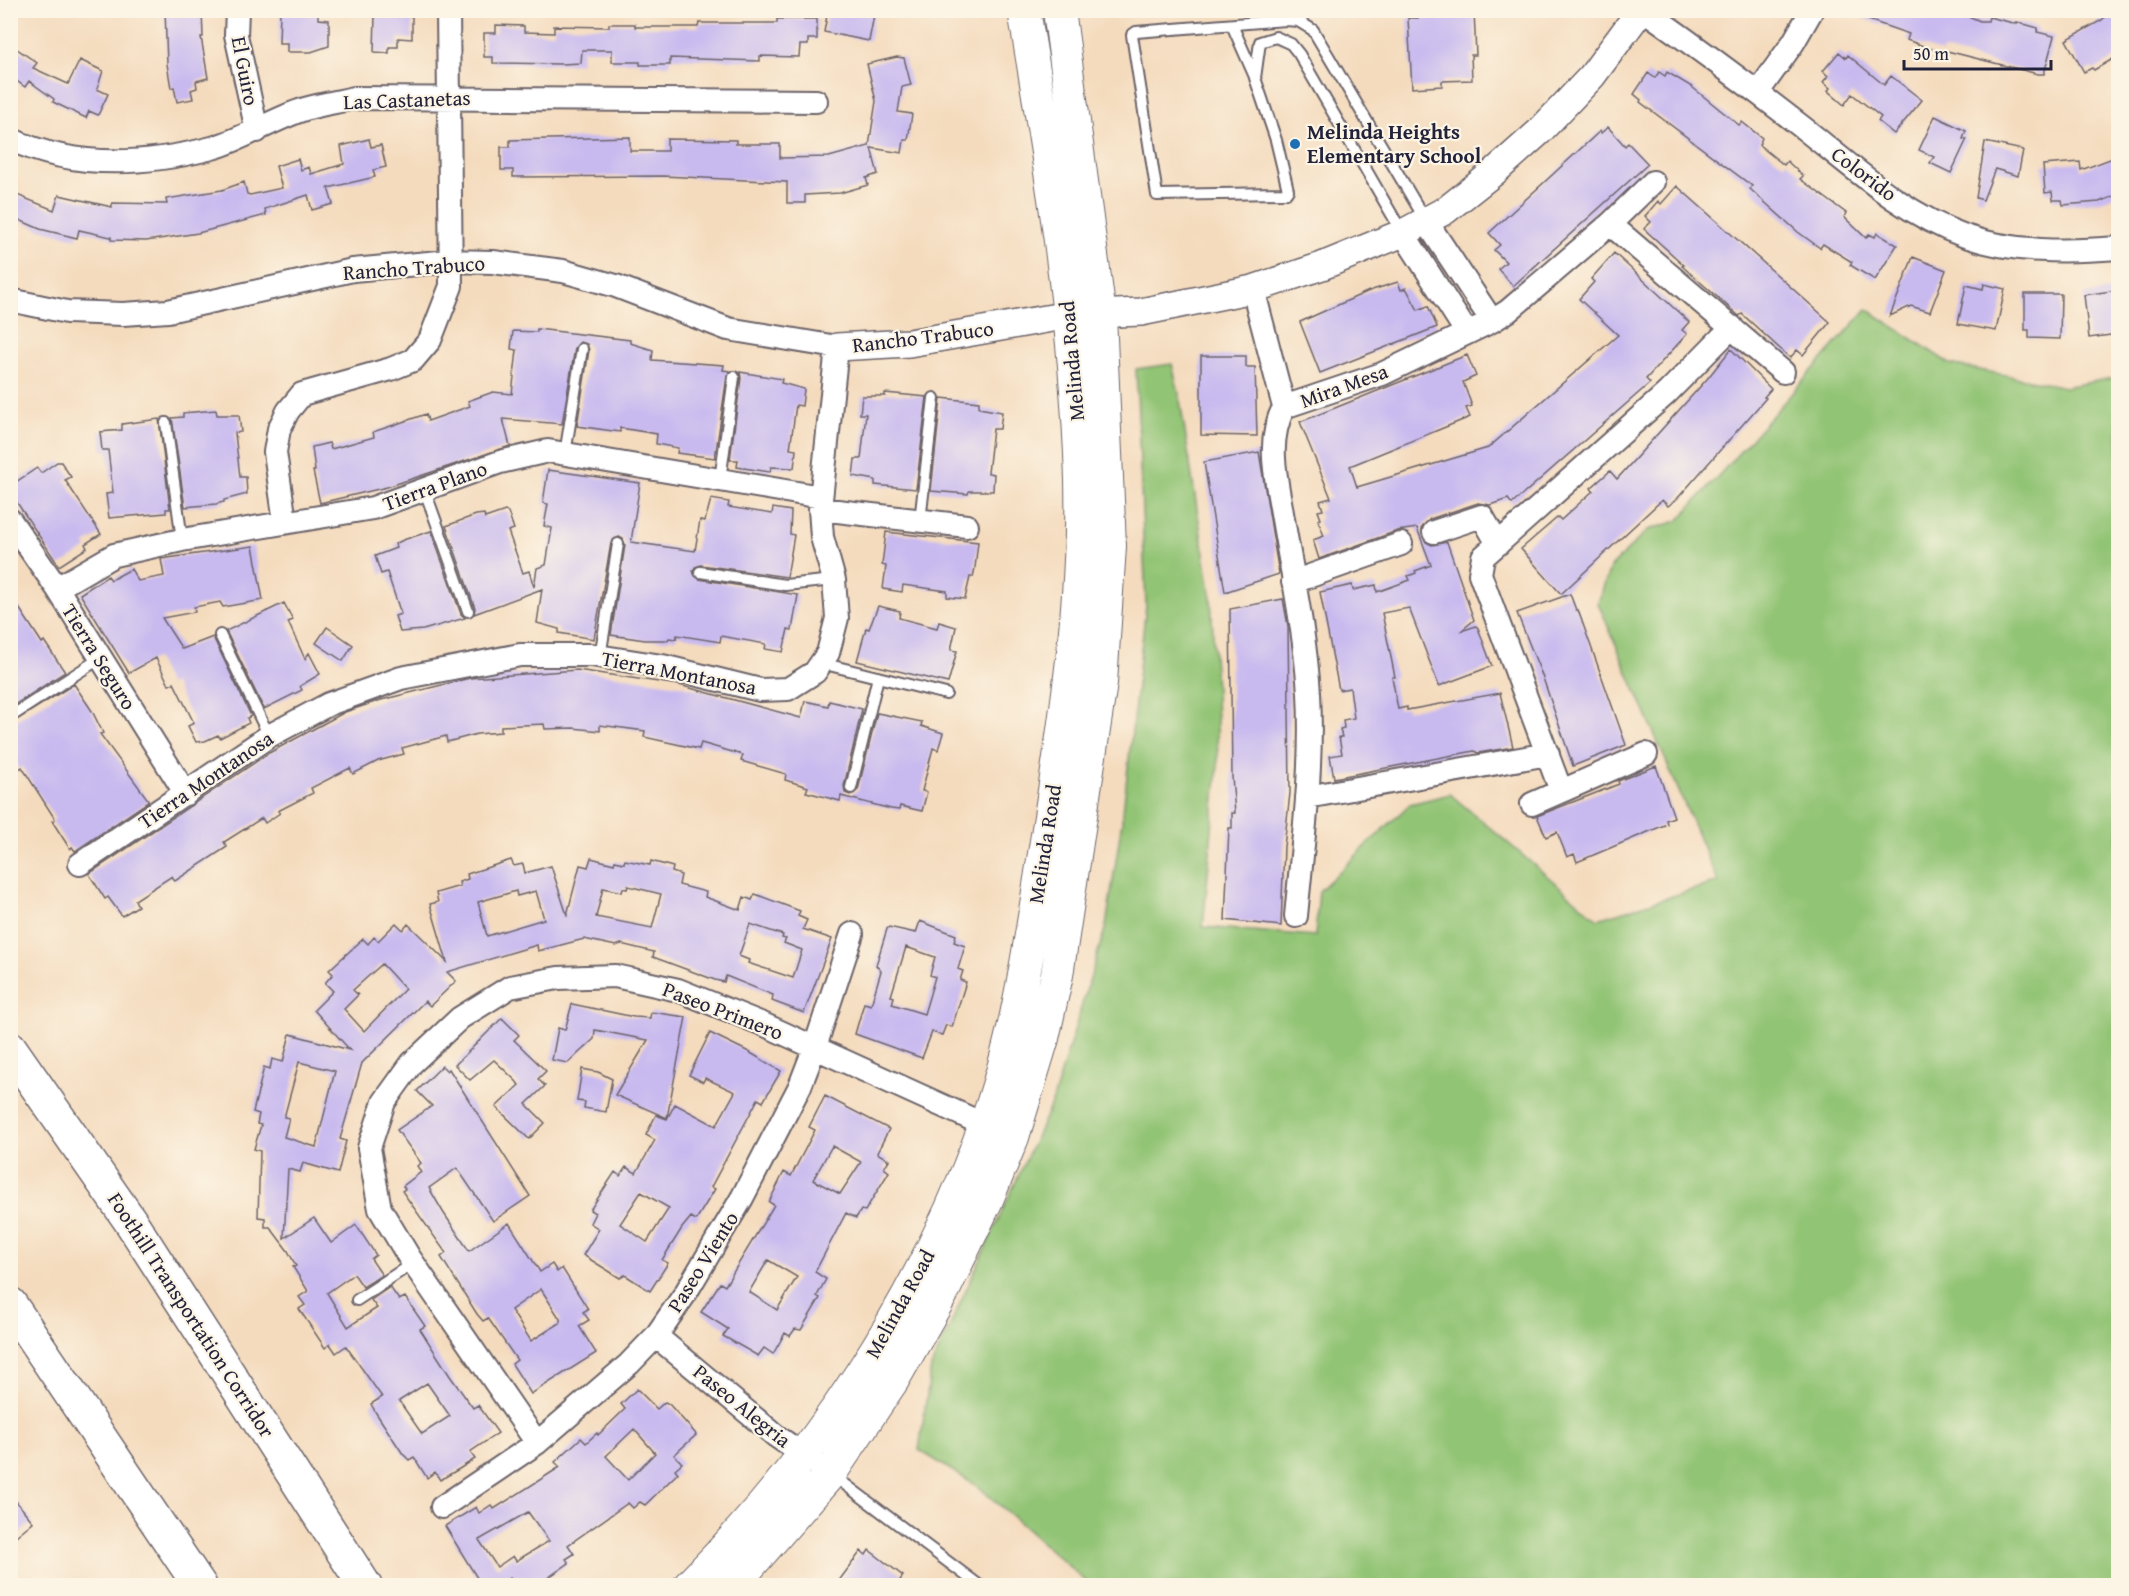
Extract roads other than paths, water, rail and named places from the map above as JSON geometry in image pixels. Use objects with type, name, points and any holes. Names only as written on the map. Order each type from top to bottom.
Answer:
[{"type":"highway","name":"Foothill Transportation Corridor","points":[[10,1048],[131,1222],[365,1586]]},
{"type":"highway","points":[[10,1304],[200,1586]]},
{"type":"main road","name":"Melinda Road","points":[[732,1586],[818,1465],[920,1336],[986,1202],[999,1131],[1010,1038],[1025,970],[1067,711],[1075,634],[1081,525],[1081,481],[1069,315],[1048,151],[1024,10]]},
{"type":"main road","name":"Melinda Road","points":[[999,1131],[1043,1038],[1057,975],[1101,683],[1108,610],[1110,496],[1100,315],[1059,10]]},
{"type":"main road","name":"Melinda Road","points":[[689,1586],[818,1465]]},
{"type":"street","name":"El Guiro","points":[[237,10],[236,35],[257,131]]},
{"type":"street","points":[[285,522],[274,452],[279,429],[288,411],[302,394],[391,369],[413,360],[430,340],[451,286],[447,97],[448,10]]},
{"type":"street","name":"Rancho Trabuco","points":[[10,300],[67,312],[123,314],[168,311],[353,270],[450,261],[493,262],[563,271],[616,286],[728,329],[837,347],[909,343],[1069,315],[1140,312],[1253,289],[1322,266],[1414,227],[1446,210],[1493,173],[1539,132],[1592,76],[1642,10]]},
{"type":"street","name":"Colorido","points":[[1642,10],[1758,92],[1913,212],[1966,236],[2033,250],[2080,251],[2118,248]]},
{"type":"street","points":[[1758,92],[1793,43],[1812,10]]},
{"type":"street","name":"Las Castanetas","points":[[10,138],[62,156],[112,161],[154,160],[213,147],[304,110],[354,98],[816,101]]},
{"type":"street","name":"Mira Mesa","points":[[1296,916],[1307,797],[1309,697],[1301,611],[1293,582],[1272,450],[1275,424],[1284,407],[1382,374],[1508,311],[1610,224],[1653,182]]},
{"type":"street","points":[[1610,224],[1783,372]]},
{"type":"street","points":[[1414,227],[1492,321]]},
{"type":"street","points":[[1414,227],[1467,333]]},
{"type":"street","points":[[1253,289],[1284,407]]},
{"type":"street","points":[[1562,791],[1480,574],[1483,556],[1667,393],[1732,327]]},
{"type":"street","name":"Tierra Montanosa","points":[[80,864],[269,736],[329,704],[401,678],[520,655],[600,657],[662,666],[760,690],[788,689],[815,672],[828,653],[837,618],[834,580],[822,537],[821,503],[837,347]]},
{"type":"street","name":"Tierra Plano","points":[[57,588],[114,555],[182,540],[373,508],[500,462],[548,451],[720,480],[821,503],[920,521],[967,526]]},
{"type":"street","points":[[1434,532],[1482,516],[1498,544]]},
{"type":"street","name":"Tierra Seguro","points":[[13,529],[57,588],[99,659],[186,794]]},
{"type":"street","points":[[1293,582],[1401,544]]},
{"type":"street","points":[[1307,797],[1548,754]]},
{"type":"street","points":[[1532,804],[1646,754]]},
{"type":"street","name":"Paseo Viento","points":[[442,1507],[537,1443],[629,1364],[656,1336],[685,1294],[742,1198],[800,1086],[852,934]]},
{"type":"street","name":"Paseo Primero","points":[[537,1443],[413,1263],[380,1209],[369,1148],[384,1102],[412,1063],[460,1018],[510,987],[558,978],[615,976],[678,990],[815,1047],[999,1131]]},
{"type":"street","name":"Paseo Alegria","points":[[656,1336],[776,1436],[818,1465]]},
{"type":"lane","points":[[1232,25],[1255,78],[1276,140],[1288,190],[1286,193],[1157,195],[1132,35],[1136,32],[1286,20],[1298,21],[1313,30],[1414,227]]},
{"type":"lane","points":[[1255,78],[1260,42],[1276,37],[1291,44],[1414,227]]},
{"type":"lane","points":[[565,454],[582,349]]},
{"type":"lane","points":[[720,480],[734,377]]},
{"type":"lane","points":[[920,521],[934,398]]},
{"type":"lane","points":[[166,423],[182,540]]},
{"type":"lane","points":[[425,491],[468,610]]},
{"type":"lane","points":[[600,657],[618,544]]},
{"type":"lane","points":[[700,572],[785,585],[834,580]]},
{"type":"lane","points":[[220,635],[269,736]]},
{"type":"lane","points":[[10,717],[99,659]]},
{"type":"lane","points":[[821,663],[946,694]]},
{"type":"lane","points":[[851,788],[878,677]]},
{"type":"lane","points":[[357,1300],[413,1263]]},
{"type":"lane","points":[[818,1465],[980,1586]]},
{"type":"place","name":"Melinda Heights Elementary School","points":[[1295,144]]}]
